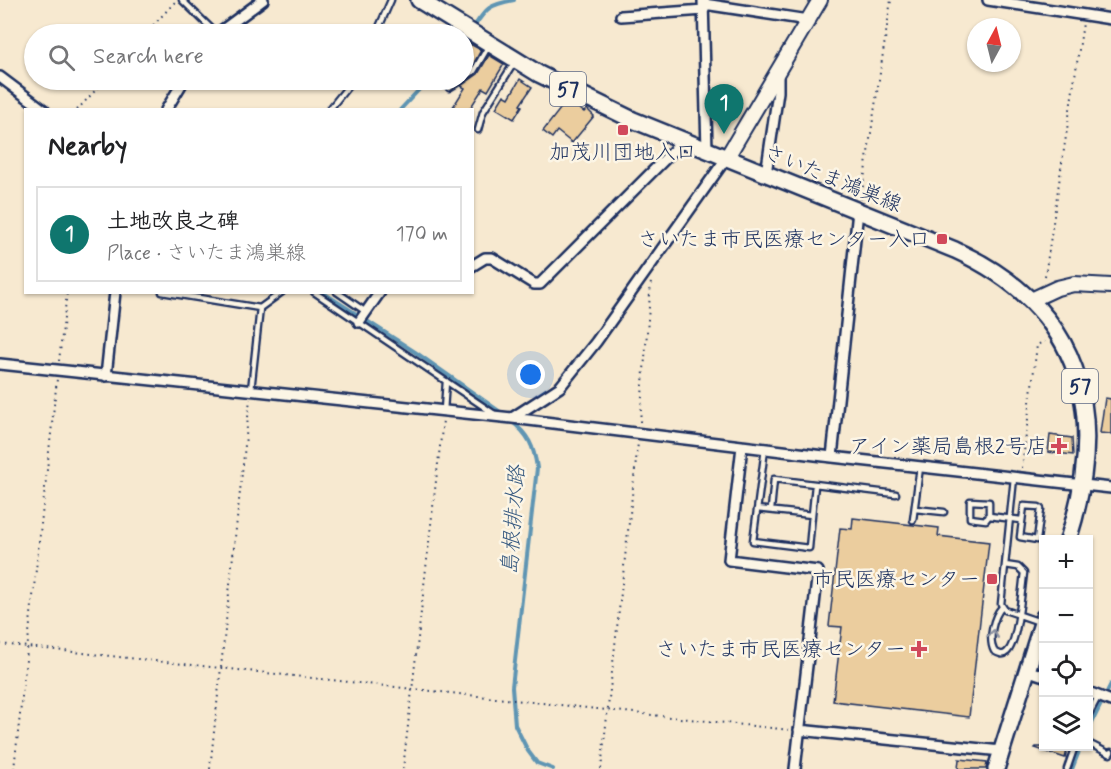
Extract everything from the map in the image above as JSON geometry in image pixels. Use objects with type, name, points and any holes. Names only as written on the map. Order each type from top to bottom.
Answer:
[{"type":"main road","name":"さいたま鴻巣線","points":[[419,0],[456,24]]},
{"type":"main road","name":"さいたま鴻巣線","points":[[474,35],[516,61],[588,99],[683,141],[976,260],[1000,274],[1031,300],[1062,338],[1083,398],[1086,422],[1082,485],[1069,535]]},
{"type":"main road","points":[[996,769],[1039,632]]},
{"type":"street","points":[[231,24],[263,0]]},
{"type":"street","points":[[512,418],[560,387],[596,342],[727,157],[820,0]]},
{"type":"street","points":[[988,0],[1111,19]]},
{"type":"street","points":[[621,16],[704,4],[808,20]]},
{"type":"street","points":[[704,4],[707,150]]},
{"type":"street","points":[[766,174],[778,92],[777,72]]},
{"type":"street","points":[[0,77],[41,108]]},
{"type":"street","points":[[167,108],[178,90]]},
{"type":"street","points":[[474,265],[485,258],[492,258],[534,284],[540,284],[683,141]]},
{"type":"street","points":[[832,457],[858,211]]},
{"type":"street","points":[[1031,300],[1057,288],[1074,284],[1111,286]]},
{"type":"street","points":[[106,376],[115,294]]},
{"type":"street","points":[[358,322],[379,294]]},
{"type":"street","points":[[0,364],[512,418],[1111,488]]},
{"type":"street","points":[[742,446],[729,560],[818,571],[795,769]]},
{"type":"street","points":[[1026,670],[1039,674]]},
{"type":"street","points":[[1093,694],[1111,701]]},
{"type":"street","points":[[799,730],[1001,751]]},
{"type":"lane","points":[[182,0],[207,24]]},
{"type":"lane","points":[[380,24],[391,0]]},
{"type":"lane","points":[[474,71],[489,45]]},
{"type":"lane","points":[[478,130],[483,112],[516,61]]},
{"type":"lane","points":[[331,108],[345,90]]},
{"type":"lane","points":[[174,294],[260,308],[279,294]]},
{"type":"lane","points":[[317,294],[501,418]]},
{"type":"lane","points":[[340,294],[366,312]]},
{"type":"lane","points":[[251,390],[260,308]]},
{"type":"lane","points":[[444,412],[446,381]]},
{"type":"lane","points":[[765,449],[753,541],[809,548],[816,484]]},
{"type":"lane","points":[[913,520],[920,467]]},
{"type":"lane","points":[[1005,565],[1018,567],[1024,573],[1020,615],[1010,649],[1004,654],[998,654],[993,650],[992,644],[995,617],[1002,606],[1005,565],[1009,519],[1017,478]]},
{"type":"lane","points":[[771,510],[774,479],[896,494]]},
{"type":"lane","points":[[970,501],[989,502],[989,516],[986,520],[970,518],[970,501]]},
{"type":"lane","points":[[1024,506],[1041,509],[1037,540],[1020,537],[1021,520],[1024,506]]},
{"type":"lane","points":[[915,508],[944,512]]},
{"type":"lane","points":[[757,509],[812,514]]},
{"type":"lane","points":[[989,516],[1021,520]]},
{"type":"lane","points":[[1002,606],[1005,610],[1039,619]]},
{"type":"lane","points":[[1093,708],[1099,696]]},
{"type":"lane","points":[[1093,745],[1110,754],[1111,752]]},
{"type":"lane","points":[[1066,769],[1073,751]]},
{"type":"path","points":[[154,24],[177,0]]},
{"type":"path","points":[[858,211],[891,0]]},
{"type":"path","points":[[1045,276],[1084,15]]},
{"type":"path","points":[[79,108],[96,90]]},
{"type":"path","points":[[601,769],[640,433],[653,261]]},
{"type":"path","points":[[14,769],[67,294]]},
{"type":"path","points":[[1017,478],[1037,345],[1045,341]]},
{"type":"path","points":[[210,769],[251,390]]},
{"type":"path","points":[[403,769],[444,412]]},
{"type":"path","points":[[0,644],[799,730]]},
{"type":"building","points":[[474,46],[481,50],[474,63]]},
{"type":"building","points":[[489,55],[504,64],[488,91],[483,88],[470,108],[452,108],[464,90],[474,90],[474,77]]},
{"type":"building","points":[[520,79],[532,87],[514,119],[496,108],[504,95],[509,98]]},
{"type":"building","points":[[567,100],[584,112],[587,109],[594,116],[572,143],[557,131],[552,138],[543,131]]},
{"type":"building","points":[[1105,398],[1111,399],[1111,434],[1100,433]]},
{"type":"building","points":[[1050,435],[1072,438],[1073,455],[1048,452]]},
{"type":"building","points":[[853,518],[939,528],[938,536],[989,542],[969,717],[833,701],[842,627],[829,626],[840,528],[852,529]]},
{"type":"building","points":[[1044,751],[1067,751],[1065,758]]},
{"type":"building","points":[[959,759],[987,762],[986,769],[958,769]]},
{"type":"waterway","name":"島根排水路","points":[[474,27],[489,8],[514,0]]},
{"type":"waterway","name":"島根排水路","points":[[402,108],[419,90]]},
{"type":"waterway","name":"島根排水路","points":[[325,294],[415,352],[503,414]]},
{"type":"waterway","name":"島根排水路","points":[[511,421],[529,441],[537,468],[512,687],[515,725],[537,763],[553,769]]},
{"type":"waterway","points":[[1093,720],[1111,684]]},
{"type":"waterway","points":[[1072,769],[1079,751]]},
{"type":"place","name":"加茂川団地入口","points":[[623,130]]},
{"type":"place","name":"土地改良之碑","points":[[724,134]]},
{"type":"place","name":"さいたま市民医療センター入口","points":[[942,239]]},
{"type":"place","name":"アイン薬局島根2号店","points":[[1059,446]]},
{"type":"place","name":"市民医療センター","points":[[992,579]]},
{"type":"place","name":"さいたま市民医療センター","points":[[919,649]]}]
